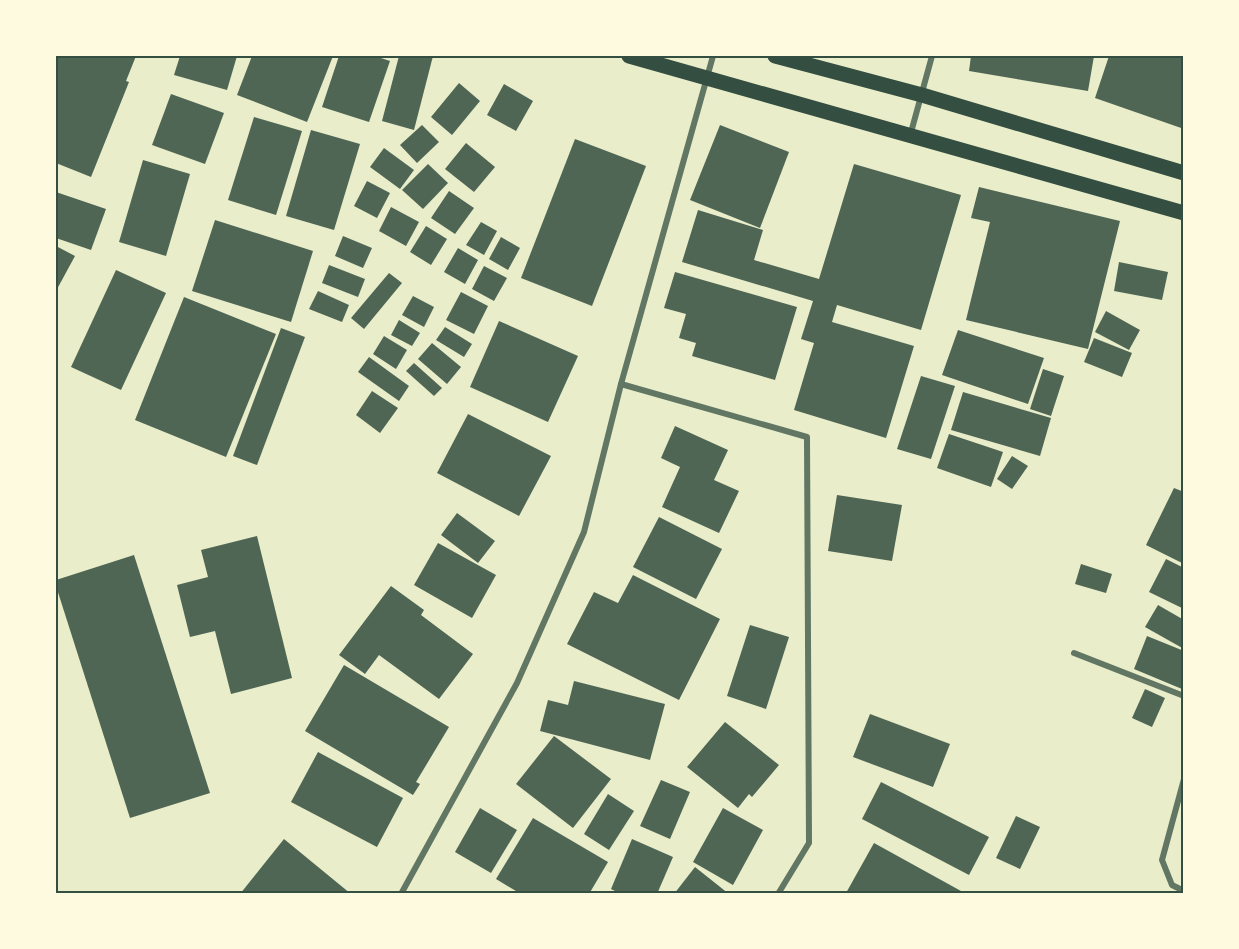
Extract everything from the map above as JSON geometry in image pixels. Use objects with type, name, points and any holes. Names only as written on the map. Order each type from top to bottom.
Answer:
[{"type":"main road","points":[[629,56],[1184,213]]},
{"type":"main road","points":[[775,56],[922,95],[1184,173]]},
{"type":"street","points":[[401,894],[517,683],[584,532],[621,384],[714,56]]},
{"type":"street","points":[[910,136],[932,56]]},
{"type":"street","points":[[621,384],[807,437],[809,843],[778,894]]},
{"type":"street","points":[[1074,653],[1184,696]]},
{"type":"street","points":[[1184,778],[1162,860],[1172,885],[1184,891]]},
{"type":"building","points":[[56,56],[136,56],[126,81],[129,82],[91,177],[56,163]]},
{"type":"building","points":[[180,56],[237,56],[227,90],[174,75]]},
{"type":"building","points":[[252,56],[333,56],[307,122],[237,95]]},
{"type":"building","points":[[339,56],[375,56],[390,61],[369,122],[322,107]]},
{"type":"building","points":[[399,56],[433,56],[414,130],[382,121]]},
{"type":"building","points":[[971,56],[1094,56],[1088,91],[969,71]]},
{"type":"building","points":[[1109,56],[1184,56],[1184,129],[1095,98]]},
{"type":"building","points":[[459,83],[480,101],[452,135],[431,117]]},
{"type":"building","points":[[504,84],[533,101],[516,131],[487,115]]},
{"type":"building","points":[[171,94],[224,113],[205,164],[152,145]]},
{"type":"building","points":[[254,117],[302,131],[276,215],[228,200]]},
{"type":"building","points":[[422,125],[439,142],[417,163],[400,145]]},
{"type":"building","points":[[720,125],[789,152],[760,228],[690,200]]},
{"type":"building","points":[[311,130],[360,144],[334,230],[286,216]]},
{"type":"building","points":[[575,139],[646,166],[592,306],[521,278]]},
{"type":"building","points":[[466,143],[495,167],[474,192],[445,169]]},
{"type":"building","points":[[384,148],[414,170],[400,189],[370,167]]},
{"type":"building","points":[[143,160],[190,174],[166,256],[119,242]]},
{"type":"building","points":[[428,164],[448,183],[423,209],[402,190]]},
{"type":"building","points":[[854,164],[961,195],[921,330],[837,305],[832,322],[914,346],[886,438],[794,410],[814,343],[801,339],[813,301],[682,262],[698,210],[763,230],[754,260],[819,279]]},
{"type":"building","points":[[367,181],[390,193],[377,218],[354,206]]},
{"type":"building","points":[[979,187],[1120,221],[1088,349],[966,320],[990,222],[971,218]]},
{"type":"building","points":[[449,191],[474,208],[455,234],[431,218]]},
{"type":"building","points":[[56,192],[106,209],[91,250],[56,238]]},
{"type":"building","points":[[391,207],[419,222],[406,246],[379,231]]},
{"type":"building","points":[[215,220],[313,251],[291,322],[192,291]]},
{"type":"building","points":[[481,222],[497,231],[484,255],[466,245]]},
{"type":"building","points":[[426,226],[447,239],[431,265],[410,252]]},
{"type":"building","points":[[343,236],[372,248],[363,268],[335,256]]},
{"type":"building","points":[[501,237],[520,248],[508,270],[489,259]]},
{"type":"building","points":[[56,246],[75,256],[56,291]]},
{"type":"building","points":[[458,248],[478,260],[465,284],[444,272]]},
{"type":"building","points":[[1119,262],[1168,272],[1162,300],[1114,291]]},
{"type":"building","points":[[329,265],[365,279],[358,297],[322,283]]},
{"type":"building","points":[[484,266],[507,278],[494,301],[472,289]]},
{"type":"building","points":[[116,270],[166,293],[121,390],[71,367]]},
{"type":"building","points":[[675,272],[797,307],[775,380],[692,356],[696,343],[679,338],[686,314],[664,308]]},
{"type":"building","points":[[389,273],[402,283],[364,329],[351,318]]},
{"type":"building","points":[[318,291],[349,305],[342,322],[309,309]]},
{"type":"building","points":[[461,292],[488,306],[474,334],[446,320]]},
{"type":"building","points":[[413,296],[434,307],[424,327],[402,315]]},
{"type":"building","points":[[184,297],[276,334],[226,457],[135,420]]},
{"type":"building","points":[[1106,311],[1140,330],[1129,350],[1095,332]]},
{"type":"building","points":[[399,320],[420,333],[412,346],[391,335]]},
{"type":"building","points":[[499,321],[578,356],[548,422],[470,387]]},
{"type":"building","points":[[445,327],[472,344],[464,357],[436,340]]},
{"type":"building","points":[[281,328],[305,337],[257,465],[233,456]]},
{"type":"building","points":[[958,330],[1044,358],[1028,404],[942,375]]},
{"type":"building","points":[[384,336],[407,350],[396,369],[373,354]]},
{"type":"building","points":[[1094,338],[1132,353],[1122,377],[1084,362]]},
{"type":"building","points":[[432,343],[461,367],[447,384],[418,359]]},
{"type":"building","points":[[369,357],[409,386],[399,401],[358,372]]},
{"type":"building","points":[[414,363],[442,388],[434,396],[406,371]]},
{"type":"building","points":[[1043,369],[1064,376],[1051,416],[1030,409]]},
{"type":"building","points":[[921,376],[955,386],[931,459],[897,449]]},
{"type":"building","points":[[372,391],[398,408],[380,433],[356,415]]},
{"type":"building","points":[[963,392],[1051,418],[1040,456],[951,430]]},
{"type":"building","points":[[468,414],[551,456],[519,516],[437,473]]},
{"type":"building","points":[[675,426],[728,450],[714,480],[739,491],[719,533],[662,507],[680,467],[661,458]]},
{"type":"building","points":[[949,434],[1003,452],[991,487],[937,468]]},
{"type":"building","points":[[1012,456],[1028,466],[1012,489],[997,479]]},
{"type":"building","points":[[1174,488],[1184,492],[1184,564],[1146,545]]},
{"type":"building","points":[[837,495],[902,505],[892,561],[828,551]]},
{"type":"building","points":[[457,513],[495,541],[478,563],[441,535]]},
{"type":"building","points":[[659,517],[722,549],[696,599],[633,567]]},
{"type":"building","points":[[257,536],[292,678],[231,694],[215,631],[190,637],[177,585],[208,577],[201,550]]},
{"type":"building","points":[[438,543],[496,575],[472,618],[414,585]]},
{"type":"building","points":[[134,555],[210,793],[130,818],[56,580]]},
{"type":"building","points":[[1166,559],[1184,568],[1184,609],[1149,592]]},
{"type":"building","points":[[1081,564],[1112,574],[1106,593],[1075,584]]},
{"type":"building","points":[[633,575],[720,619],[679,700],[567,644],[594,592],[618,603]]},
{"type":"building","points":[[391,586],[424,610],[421,615],[473,654],[439,699],[379,655],[365,674],[339,655]]},
{"type":"building","points":[[1158,605],[1184,620],[1184,649],[1145,627]]},
{"type":"building","points":[[750,625],[789,637],[766,709],[727,696]]},
{"type":"building","points":[[1147,636],[1184,651],[1182,689],[1134,669]]},
{"type":"building","points":[[344,665],[449,727],[416,782],[420,784],[413,795],[305,731]]},
{"type":"building","points":[[574,681],[665,704],[650,760],[540,731],[548,700],[568,705]]},
{"type":"building","points":[[1145,689],[1165,698],[1152,727],[1132,718]]},
{"type":"building","points":[[870,714],[950,744],[933,787],[853,757]]},
{"type":"building","points":[[725,722],[779,765],[752,797],[749,794],[738,808],[687,767]]},
{"type":"building","points":[[554,736],[611,779],[573,828],[516,784]]},
{"type":"building","points":[[318,752],[403,798],[377,847],[291,802]]},
{"type":"building","points":[[661,780],[690,792],[670,839],[640,826]]},
{"type":"building","points":[[881,782],[989,837],[969,875],[862,819]]},
{"type":"building","points":[[608,794],[634,811],[609,850],[584,834]]},
{"type":"building","points":[[480,808],[517,830],[491,873],[455,852]]},
{"type":"building","points":[[723,808],[763,830],[733,885],[693,862]]},
{"type":"building","points":[[1016,816],[1040,827],[1020,869],[996,858]]},
{"type":"building","points":[[533,818],[608,862],[589,894],[521,894],[496,879]]},
{"type":"building","points":[[284,839],[351,894],[240,894]]},
{"type":"building","points":[[632,839],[673,857],[657,894],[621,894],[611,889]]},
{"type":"building","points":[[874,843],[961,891],[959,894],[846,893]]},
{"type":"building","points":[[695,867],[729,894],[674,894]]}]
